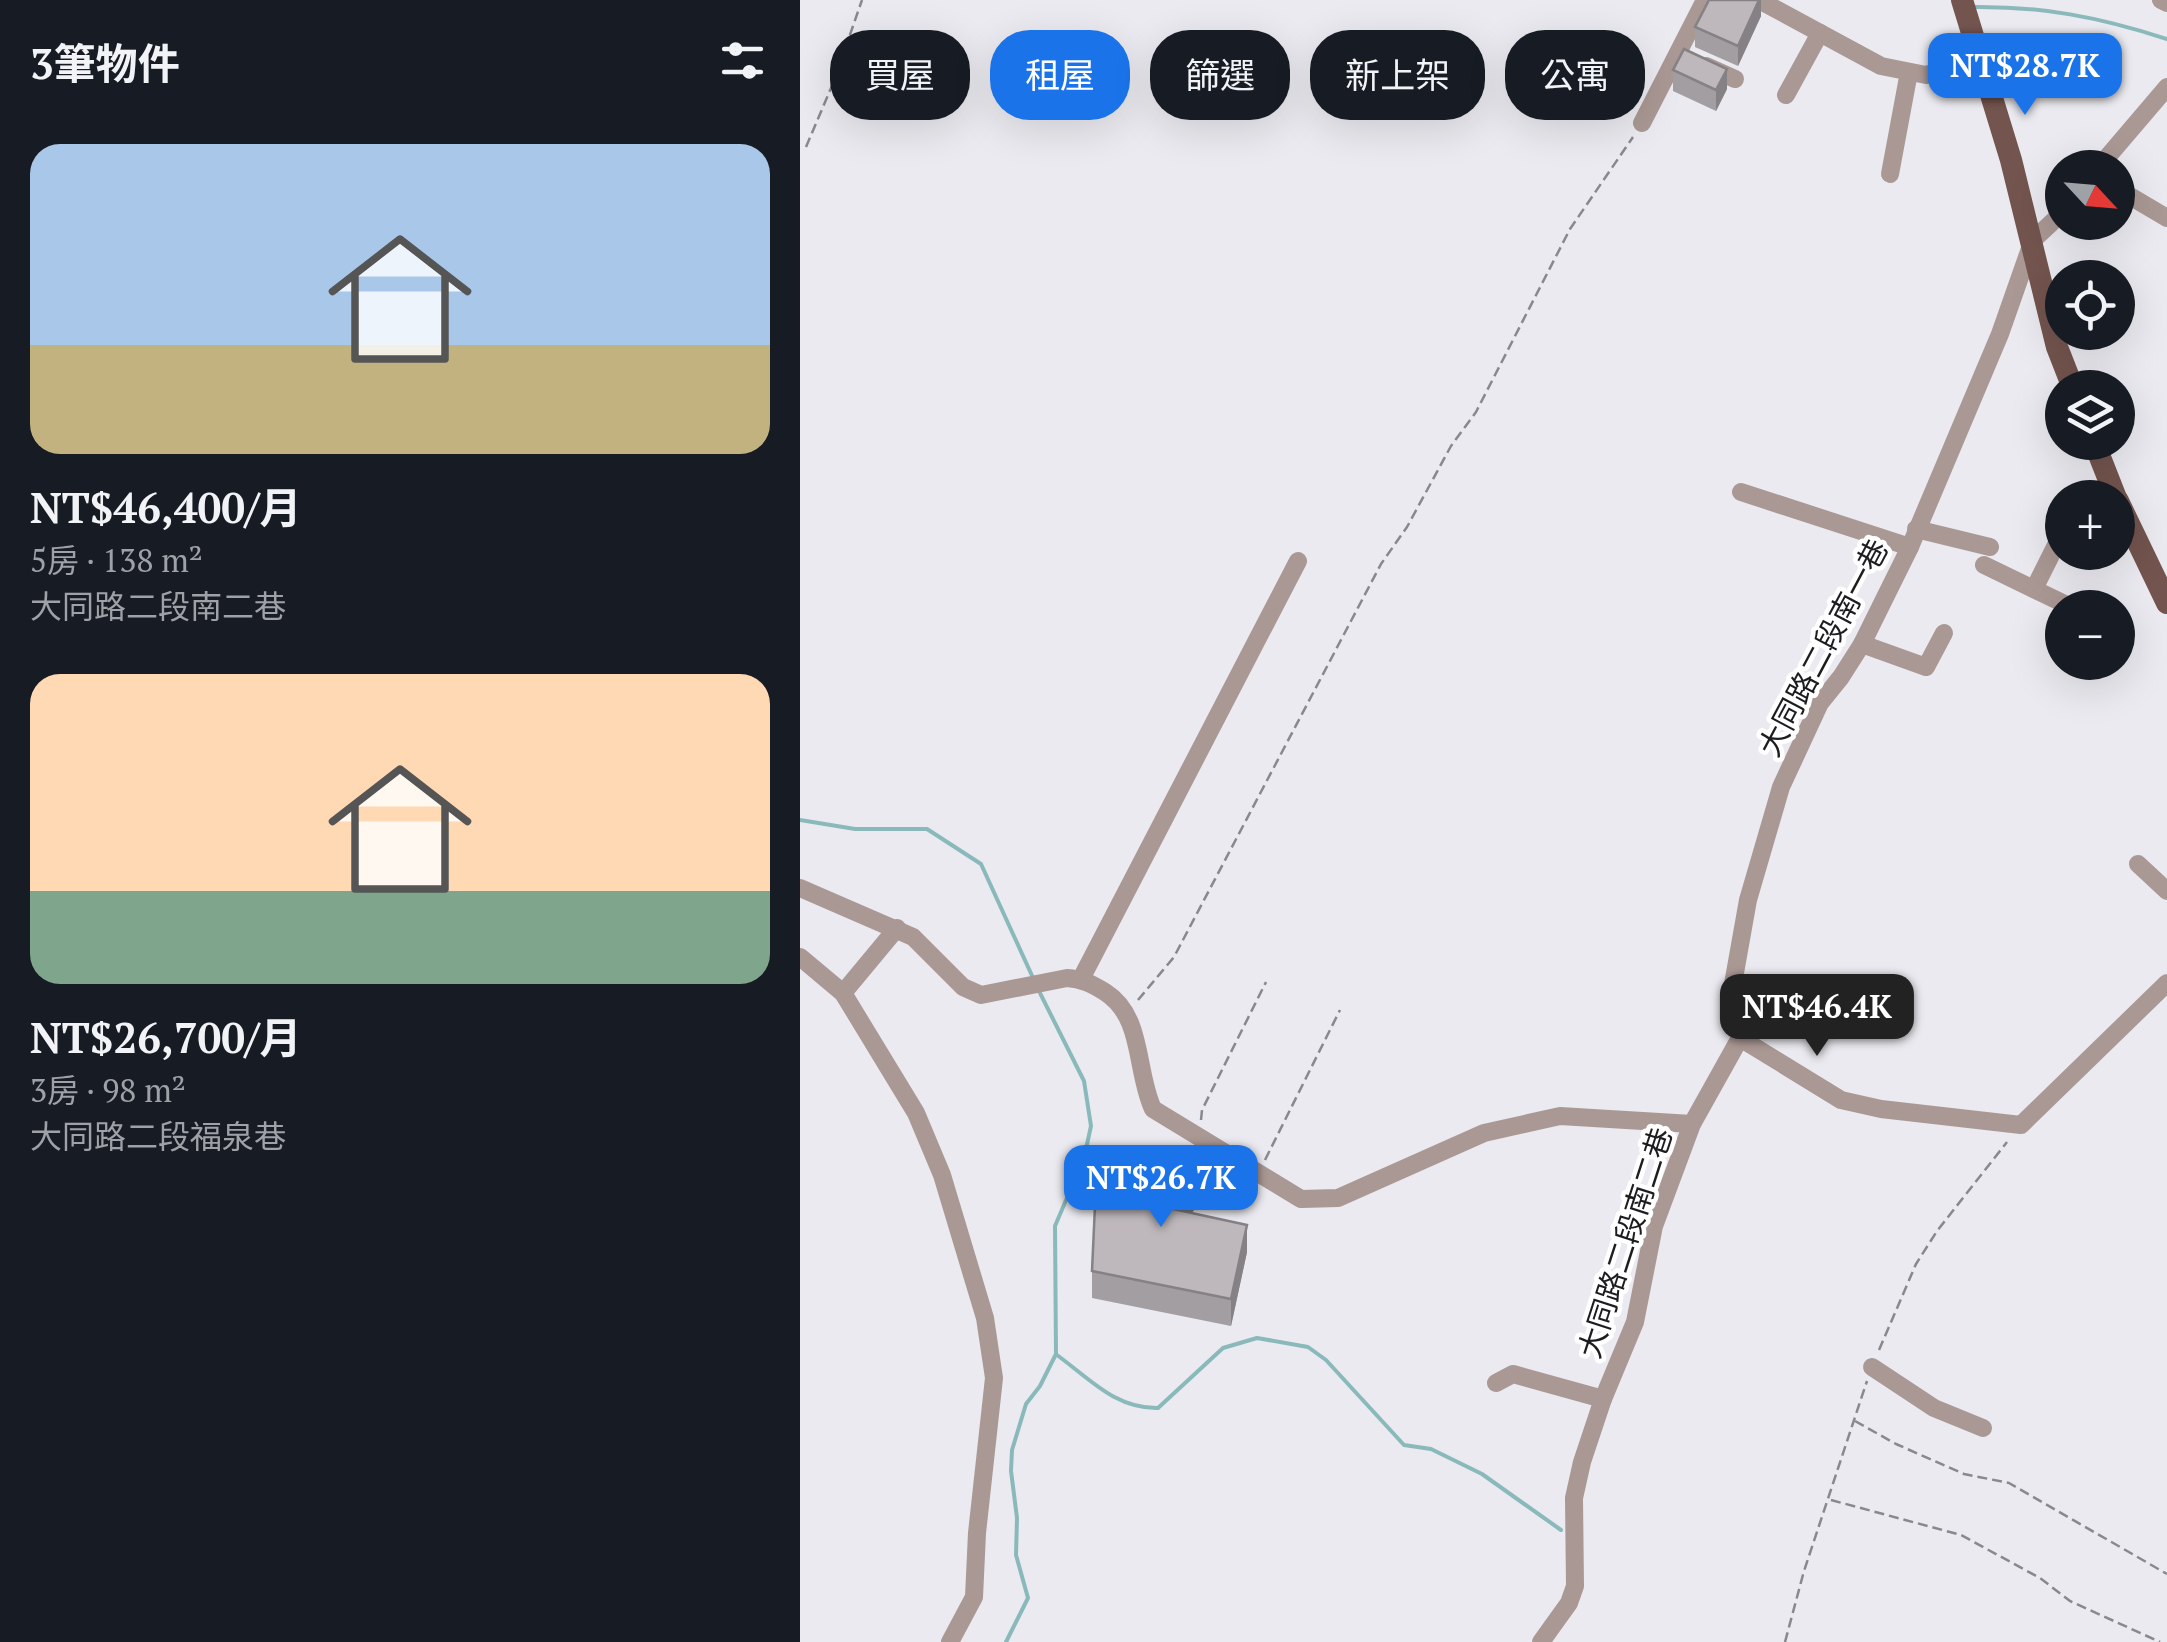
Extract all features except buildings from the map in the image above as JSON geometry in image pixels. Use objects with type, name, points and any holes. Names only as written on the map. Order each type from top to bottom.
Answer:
[{"type":"main road","points":[[1963,6],[2033,240],[2066,370]]},
{"type":"main road","points":[[2135,537],[2167,604]]},
{"type":"street","points":[[1642,123],[1705,0]]},
{"type":"street","points":[[1760,0],[1881,66],[1926,75],[1979,61]]},
{"type":"street","points":[[1786,95],[1820,33]]},
{"type":"street","points":[[1678,54],[1735,79]]},
{"type":"street","points":[[1890,174],[1909,72]]},
{"type":"street","points":[[2113,150],[2167,87]]},
{"type":"street","points":[[2135,200],[2167,218]]},
{"type":"street","points":[[2033,240],[2045,229]]},
{"type":"street","name":"大同路二段南一巷","points":[[1740,1038],[1733,984],[1748,900],[1781,786],[1820,702],[1842,678],[1862,644],[1913,538],[2000,334],[2033,240]]},
{"type":"street","points":[[1741,492],[1987,556],[2045,594]]},
{"type":"street","points":[[1081,978],[1298,561]]},
{"type":"street","points":[[2034,589],[2045,567]]},
{"type":"street","points":[[1862,644],[1926,667],[1944,634]]},
{"type":"street","points":[[2138,864],[2167,891]]},
{"type":"street","points":[[800,888],[913,937],[964,987],[981,995],[1081,978],[1120,1002],[1133,1025],[1144,1088],[1153,1108],[1301,1199],[1338,1198],[1484,1133],[1560,1116],[1692,1124]]},
{"type":"street","points":[[843,993],[897,928]]},
{"type":"street","points":[[800,957],[843,993],[916,1113],[942,1174],[986,1318],[994,1378],[974,1597],[950,1642]]},
{"type":"street","points":[[1740,1038],[1841,1100],[1881,1109],[2021,1125],[2167,983]]},
{"type":"street","name":"大同路二段南二巷","points":[[1541,1642],[1570,1603],[1575,1586],[1574,1498],[1603,1400],[1635,1322],[1654,1226],[1692,1124],[1740,1038]]},
{"type":"street","points":[[1872,1367],[1934,1408],[1983,1428]]},
{"type":"street","points":[[1496,1383],[1513,1374],[1603,1400]]},
{"type":"path","points":[[806,148],[862,0]]},
{"type":"path","points":[[1128,1015],[1148,984],[1174,957],[1381,564],[1407,527],[1451,446],[1476,412],[1570,229],[1642,123]]},
{"type":"path","points":[[1200,1136],[1202,1110],[1266,982]]},
{"type":"path","points":[[1259,1171],[1340,1010]]},
{"type":"path","points":[[1854,1420],[1896,1444],[1964,1474],[2008,1483],[2167,1574]]},
{"type":"path","points":[[1830,1499],[1960,1535],[2040,1578],[2070,1601],[2160,1642]]},
{"type":"waterway","points":[[1971,7],[2070,14],[2167,39]]},
{"type":"waterway","points":[[800,820],[855,829],[927,829],[981,864],[1034,980]]},
{"type":"waterway","points":[[1006,1642],[1028,1598],[1016,1555],[1012,1450],[1026,1404],[1056,1354],[1055,1226],[1084,1158],[1091,1126],[1084,1081],[1038,989]]},
{"type":"waterway","points":[[1057,1355],[1117,1398],[1158,1408],[1223,1348],[1257,1338],[1308,1347],[1326,1360],[1404,1445],[1431,1449],[1482,1474],[1561,1530]]}]
